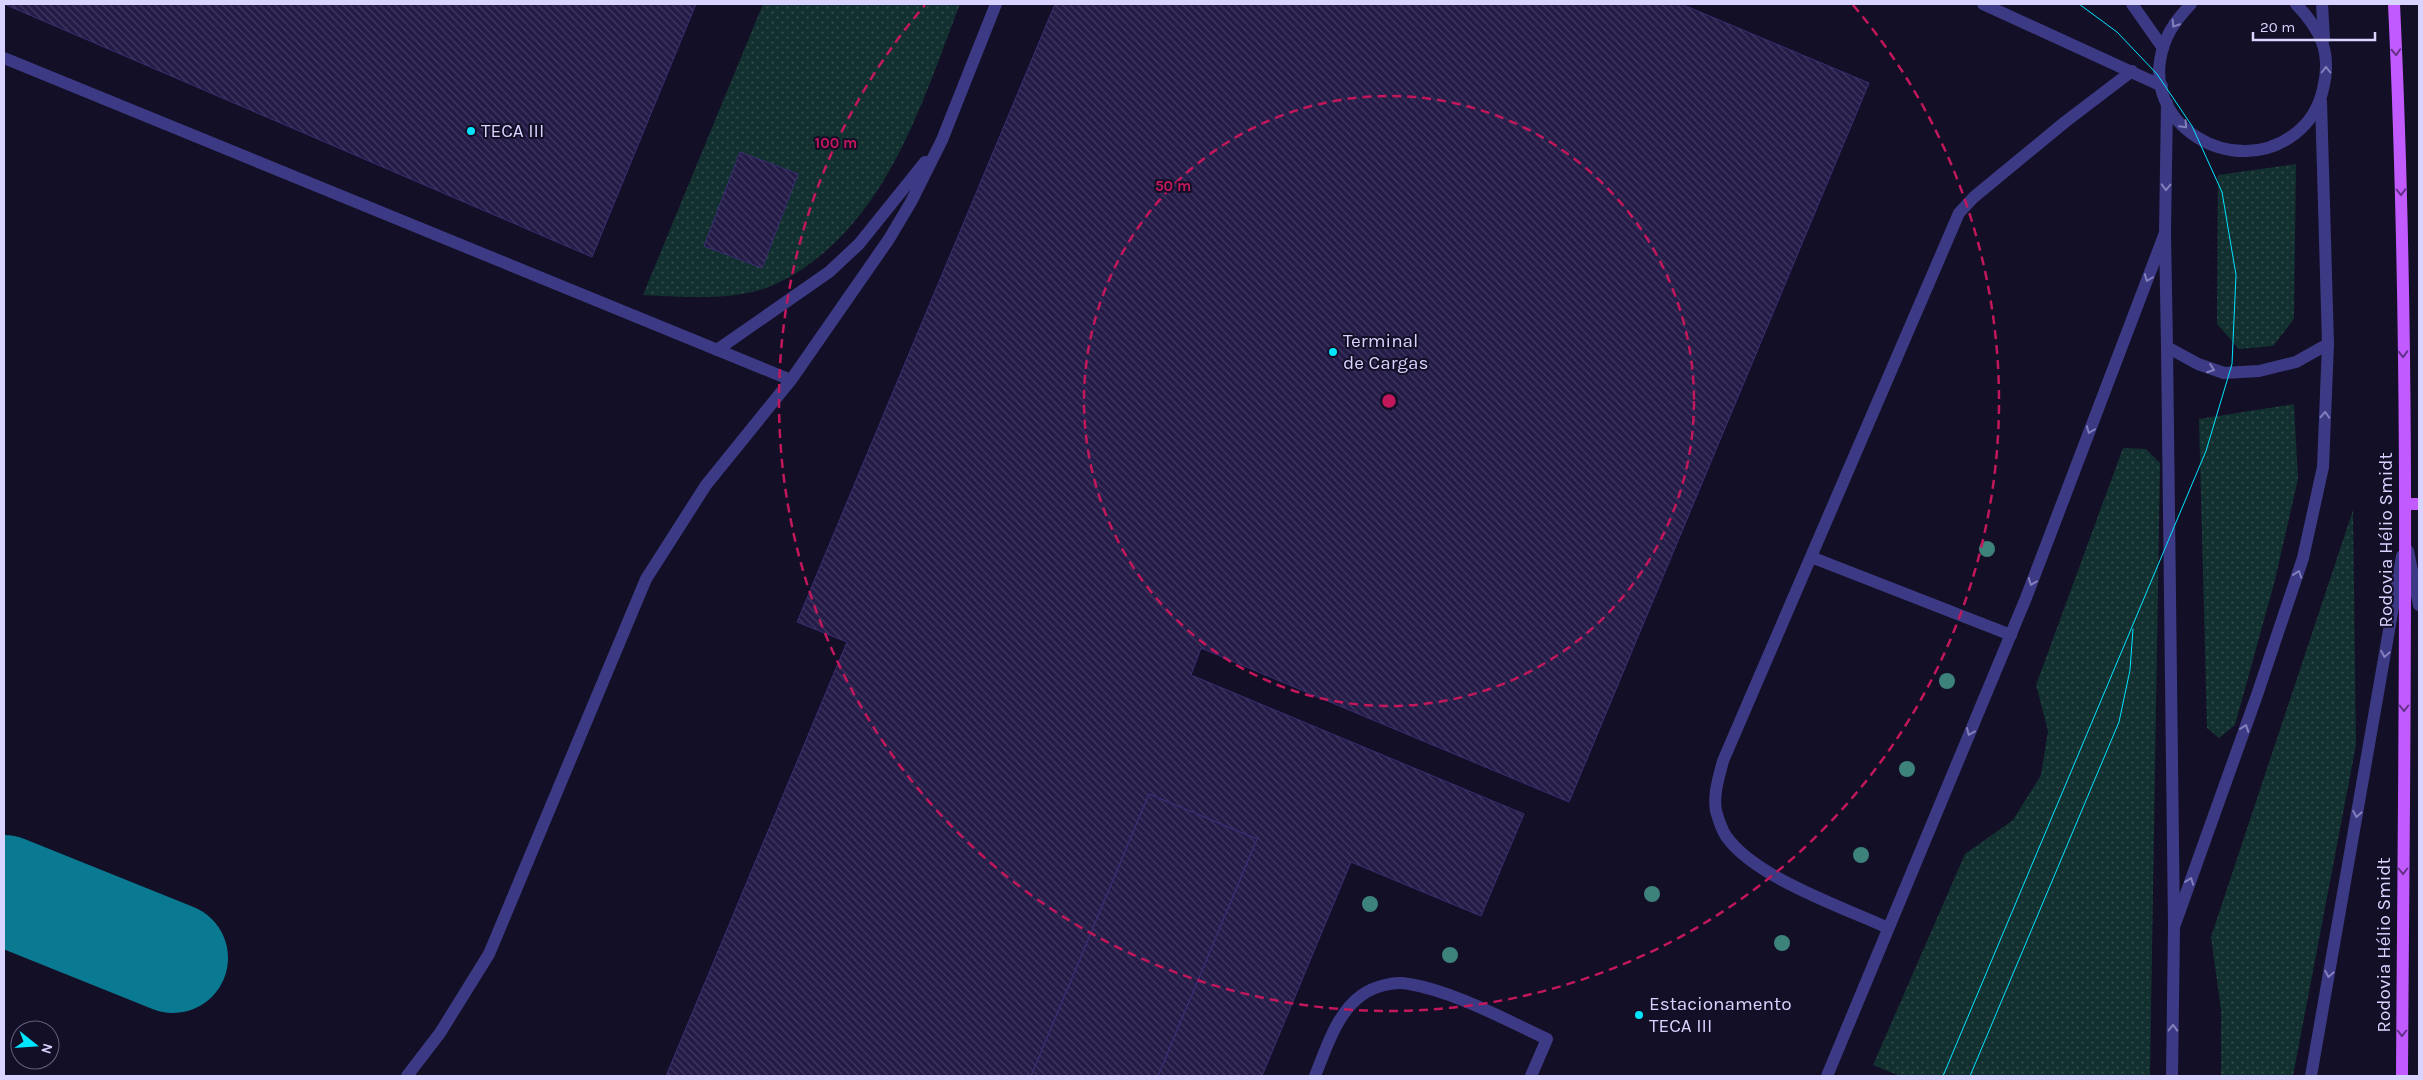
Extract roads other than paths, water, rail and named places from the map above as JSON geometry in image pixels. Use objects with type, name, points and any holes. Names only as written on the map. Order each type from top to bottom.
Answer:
[{"type":"main road","name":"Rodovia Hélio Smidt","points":[[2394,4],[2400,143],[2405,504],[2402,1076]]},
{"type":"main road","points":[[2405,504],[2419,504]]},
{"type":"street","points":[[407,1076],[440,1033],[489,954],[646,579],[706,485],[791,380],[889,239],[942,140],[996,4]]},
{"type":"street","points":[[1983,4],[2162,86]]},
{"type":"street","points":[[2132,4],[2162,48]]},
{"type":"street","points":[[2191,4],[2174,23],[2162,48],[2160,67],[2162,86],[2167,103],[2182,126],[2204,143],[2230,152],[2258,151],[2284,142],[2306,124],[2321,101]]},
{"type":"street","points":[[2296,4],[2313,22],[2325,47]]},
{"type":"street","points":[[2174,927],[2257,696],[2303,558],[2322,467],[2328,344],[2321,101],[2327,74],[2322,4]]},
{"type":"street","points":[[4,58],[791,380]]},
{"type":"street","points":[[1888,928],[1789,884],[1750,860],[1726,835],[1716,810],[1716,789],[1723,762],[1960,214],[1974,197],[2058,128],[2132,71]]},
{"type":"street","points":[[2167,103],[2165,233],[2174,927],[2172,1076]]},
{"type":"street","points":[[717,350],[829,272],[859,244],[942,140]]},
{"type":"street","points":[[1827,1076],[2011,635],[2165,233]]},
{"type":"street","points":[[2167,347],[2198,364],[2224,373],[2259,371],[2296,362],[2328,344]]},
{"type":"street","points":[[2405,537],[2419,605]]},
{"type":"street","points":[[2311,1076],[2405,537]]},
{"type":"street","points":[[1812,557],[2011,635]]},
{"type":"street","points":[[1315,1076],[1343,1016],[1361,995],[1379,986],[1408,983],[1444,993],[1547,1039],[1531,1076]]},
{"type":"tram line","points":[[1943,1076],[2206,451],[2232,364],[2236,275],[2222,192],[2192,126],[2157,74],[2117,32],[2079,4]]},
{"type":"tram line","points":[[1970,1076],[2119,722],[2130,670],[2133,629]]},
{"type":"place","name":"TECA III","points":[[471,131]]},
{"type":"place","name":"Terminal de Cargas","points":[[1333,352]]},
{"type":"place","name":"Estacionamento TECA III","points":[[1639,1015]]}]
